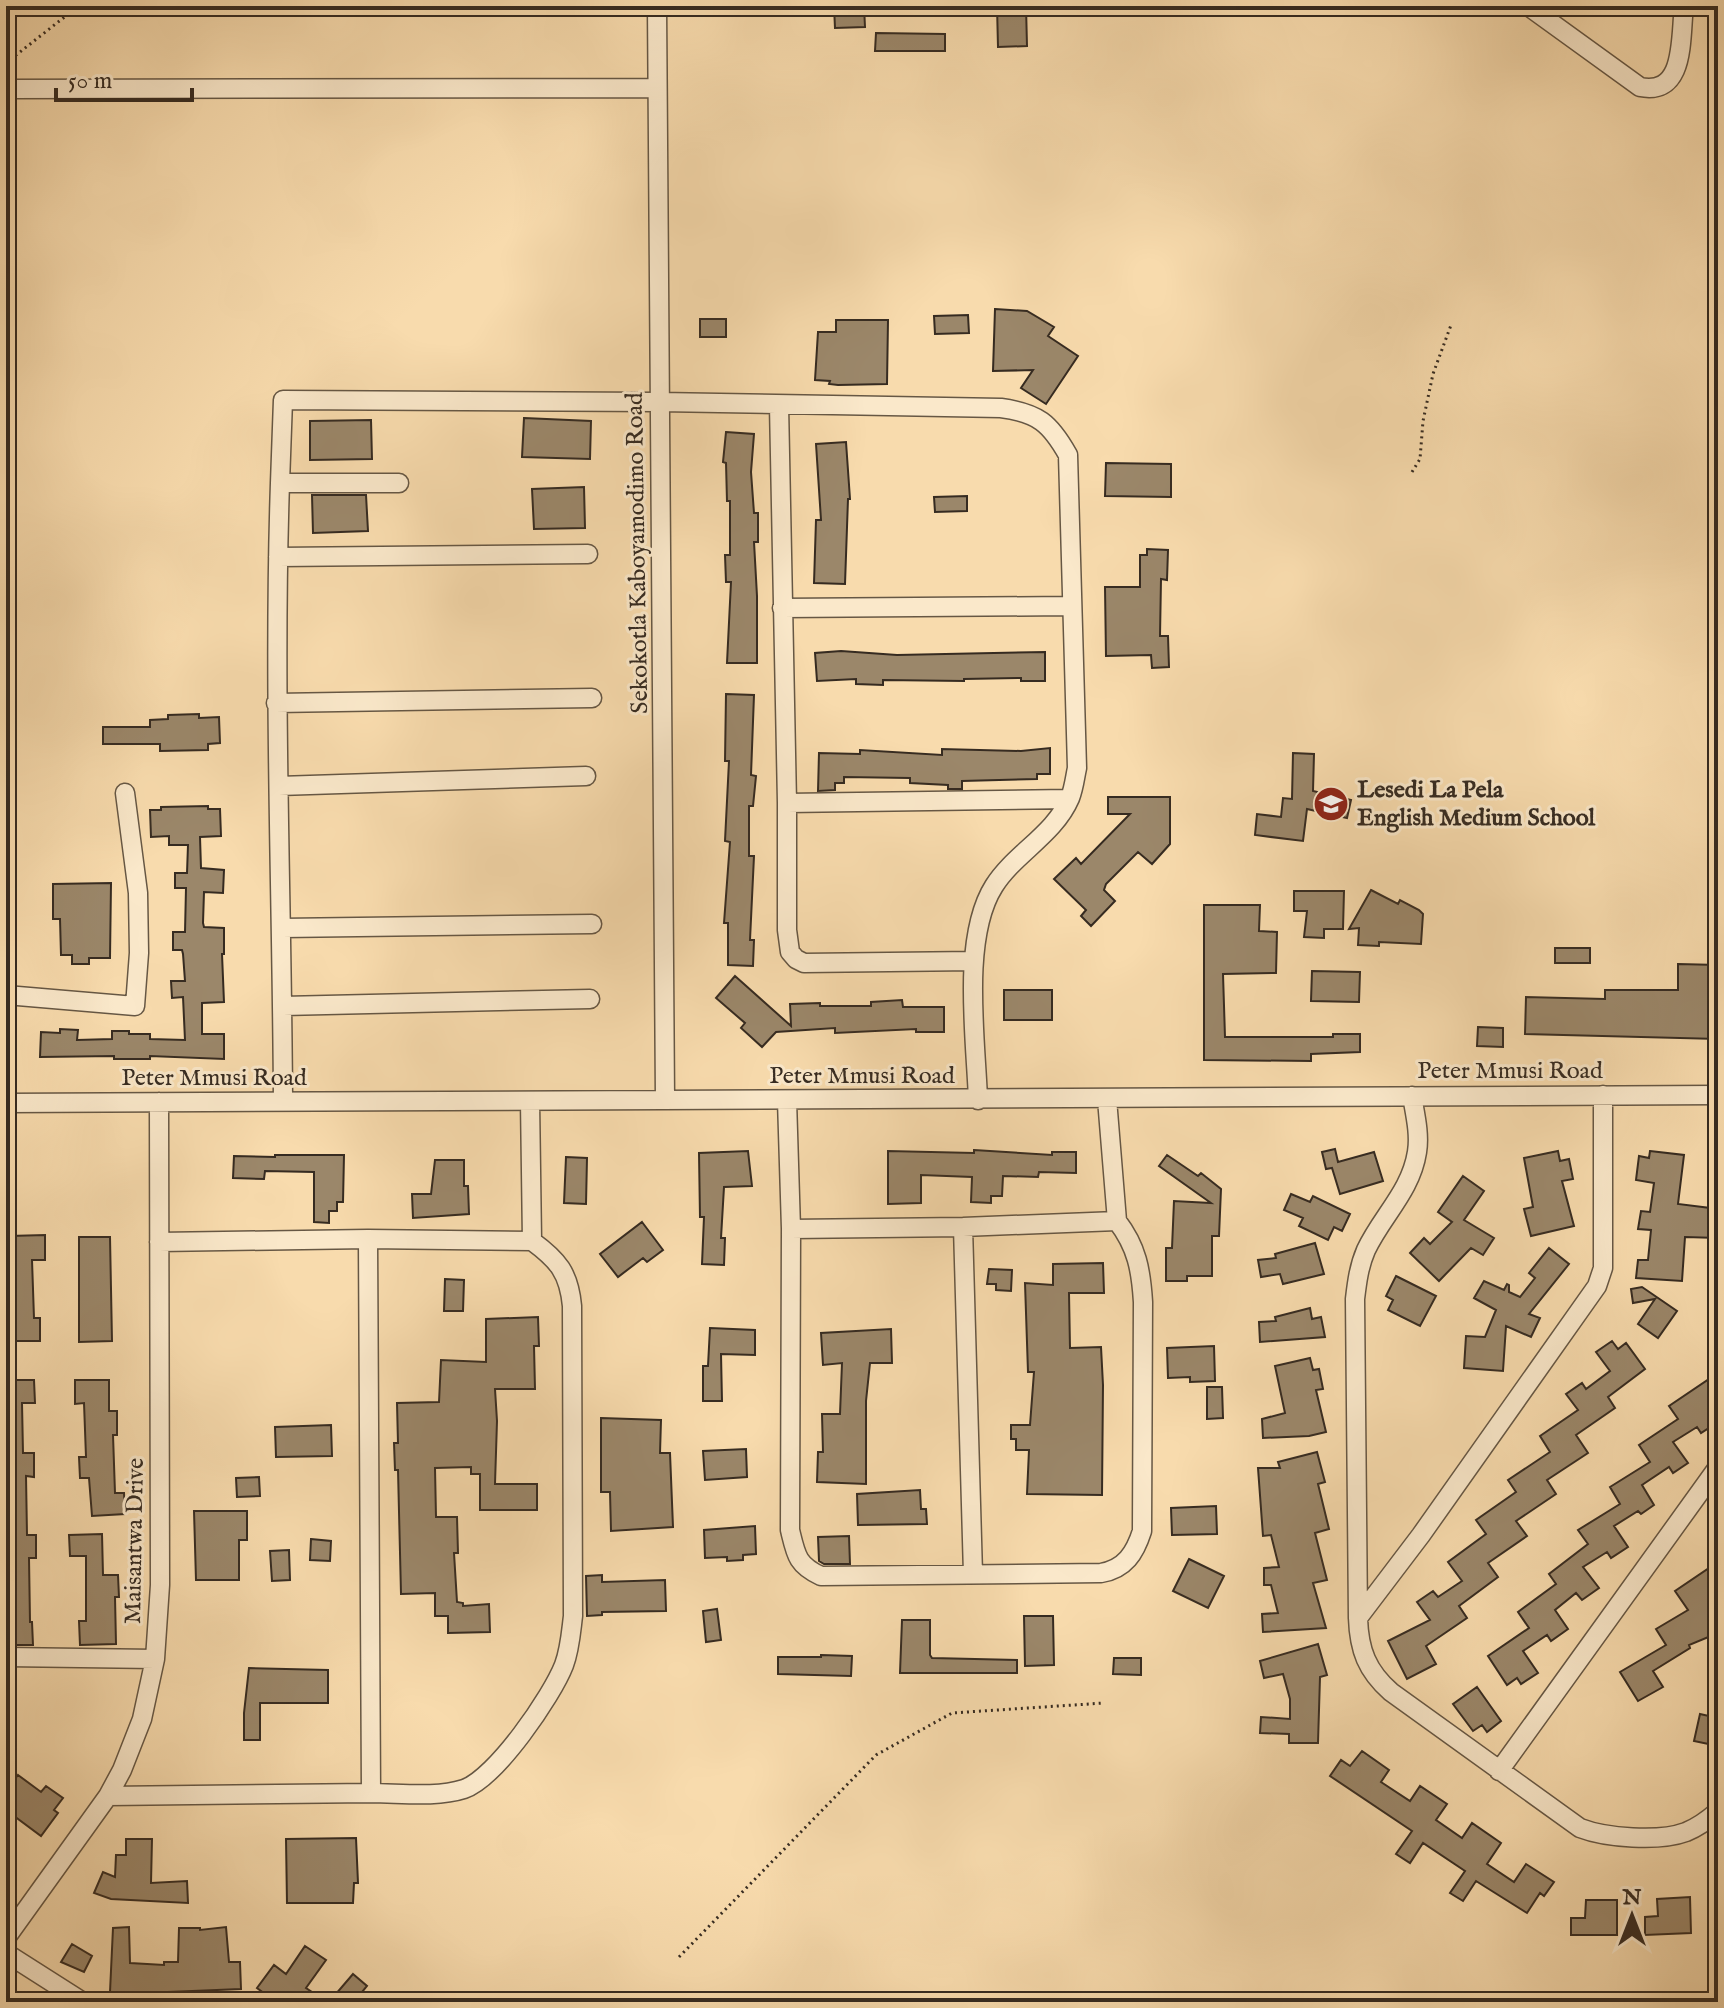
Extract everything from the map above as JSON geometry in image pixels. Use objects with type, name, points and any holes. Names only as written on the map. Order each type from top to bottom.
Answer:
[{"type":"street","name":"Sekokotla Kaboyamodimo Road","points":[[657,6],[665,1100]]},
{"type":"street","points":[[1528,6],[1640,87],[1653,90],[1666,85],[1673,78],[1684,6]]},
{"type":"street","points":[[6,89],[657,88]]},
{"type":"street","points":[[283,1101],[276,703],[283,400],[1001,408],[1017,410],[1055,430],[1068,455],[1077,768],[1069,799],[1052,826],[1007,868],[992,889],[982,911],[974,961],[978,1100]]},
{"type":"street","points":[[779,405],[787,930],[790,952],[804,963],[974,961]]},
{"type":"street","points":[[280,483],[399,483]]},
{"type":"street","points":[[278,557],[588,554]]},
{"type":"street","points":[[782,608],[1071,606]]},
{"type":"street","points":[[276,703],[592,698]]},
{"type":"street","points":[[279,786],[586,776]]},
{"type":"street","points":[[6,995],[135,1006],[139,953],[138,893],[125,793]]},
{"type":"street","points":[[787,803],[1069,799]]},
{"type":"street","points":[[282,928],[592,924]]},
{"type":"street","points":[[283,1006],[590,999]]},
{"type":"street","points":[[1358,1618],[1421,1535],[1597,1286],[1603,1268],[1603,1095]]},
{"type":"street","name":"Peter Mmusi Road","points":[[6,1103],[1718,1095]]},
{"type":"street","points":[[1412,1096],[1418,1149],[1413,1170],[1403,1192],[1367,1247],[1355,1299],[1358,1640],[1364,1659],[1374,1677],[1561,1816],[1596,1834],[1684,1833],[1718,1811]]},
{"type":"street","points":[[787,1100],[791,1229],[790,1530],[795,1553],[803,1568],[821,1576],[1101,1573],[1124,1564],[1138,1542],[1142,1531],[1141,1283],[1136,1252],[1117,1221],[1107,1099]]},
{"type":"street","points":[[530,1101],[532,1241]]},
{"type":"street","name":"Maisantwa Drive","points":[[6,1938],[108,1796],[142,1719],[155,1659],[160,1585],[159,1102]]},
{"type":"street","points":[[791,1229],[1117,1221]]},
{"type":"street","points":[[963,1227],[973,1574]]},
{"type":"street","points":[[368,1239],[371,1793]]},
{"type":"street","points":[[108,1796],[449,1792],[467,1788],[507,1754],[548,1695],[565,1662],[573,1616],[572,1306],[566,1275],[546,1251],[532,1241],[368,1239],[159,1242]]},
{"type":"street","points":[[1499,1771],[1718,1467]]},
{"type":"street","points":[[6,1657],[155,1659]]},
{"type":"street","points":[[6,1953],[83,2002]]},
{"type":"path","points":[[6,63],[67,15],[68,6]]},
{"type":"path","points":[[1412,472],[1420,459],[1423,421],[1433,374],[1451,325]]},
{"type":"path","points":[[679,1957],[876,1755],[952,1713],[1104,1703]]},
{"type":"building","points":[[834,6],[864,6],[865,27],[835,28]]},
{"type":"building","points":[[997,6],[1026,6],[1027,46],[998,47]]},
{"type":"building","points":[[876,33],[945,34],[945,51],[875,51]]},
{"type":"building","points":[[995,309],[1027,311],[1054,327],[1048,336],[1078,356],[1046,404],[1021,388],[1033,370],[993,371]]},
{"type":"building","points":[[968,315],[969,333],[935,334],[934,316]]},
{"type":"building","points":[[700,319],[726,319],[726,337],[700,337]]},
{"type":"building","points":[[836,320],[888,320],[887,384],[838,385],[815,380],[818,332],[836,332]]},
{"type":"building","points":[[524,418],[591,421],[590,459],[522,457]]},
{"type":"building","points":[[371,420],[372,459],[310,460],[310,421]]},
{"type":"building","points":[[726,432],[754,434],[751,472],[754,513],[758,513],[758,542],[754,542],[757,663],[727,663],[731,582],[726,582],[725,555],[730,555],[730,501],[727,501],[726,463],[723,462]]},
{"type":"building","points":[[846,442],[850,499],[845,584],[814,583],[816,520],[821,520],[816,444]]},
{"type":"building","points":[[1106,463],[1171,464],[1171,497],[1105,496]]},
{"type":"building","points":[[584,487],[585,528],[534,529],[532,489]]},
{"type":"building","points":[[312,495],[366,495],[368,531],[313,533]]},
{"type":"building","points":[[967,496],[967,511],[935,512],[934,497]]},
{"type":"building","points":[[1147,549],[1168,550],[1167,580],[1161,579],[1160,636],[1168,636],[1169,667],[1152,668],[1151,655],[1106,656],[1105,587],[1140,587],[1140,555],[1147,555]]},
{"type":"building","points":[[841,651],[897,655],[1045,652],[1045,681],[1021,681],[1021,678],[883,680],[883,685],[856,684],[856,679],[817,681],[815,653]]},
{"type":"building","points":[[726,694],[754,695],[751,775],[756,776],[753,806],[749,806],[749,856],[754,856],[750,940],[754,940],[753,966],[728,965],[728,923],[724,923],[730,842],[725,841],[729,761],[725,761]]},
{"type":"building","points":[[199,714],[199,718],[219,717],[220,743],[208,744],[208,750],[160,751],[160,744],[103,744],[103,727],[150,727],[150,720],[168,719],[168,715]]},
{"type":"building","points":[[1050,748],[1050,774],[1037,774],[1037,779],[962,781],[962,789],[948,789],[948,785],[910,783],[910,778],[844,777],[844,783],[835,783],[835,790],[818,791],[819,753],[860,754],[860,750],[942,755],[942,749],[1021,751]]},
{"type":"building","points":[[1293,753],[1314,754],[1313,791],[1351,800],[1347,818],[1307,809],[1303,841],[1255,835],[1257,814],[1281,817],[1283,798],[1292,799]]},
{"type":"building","points":[[1108,797],[1170,797],[1170,844],[1152,864],[1138,852],[1106,884],[1104,890],[1115,901],[1091,926],[1081,916],[1086,910],[1054,879],[1076,858],[1081,864],[1130,814],[1108,814]]},
{"type":"building","points":[[208,806],[208,809],[220,809],[221,836],[200,837],[201,868],[224,870],[223,893],[204,892],[203,923],[204,927],[224,928],[224,1002],[202,1003],[202,1034],[224,1034],[224,1059],[40,1057],[41,1032],[60,1033],[60,1029],[78,1030],[77,1040],[112,1039],[112,1031],[129,1031],[129,1034],[150,1034],[150,1039],[185,1040],[183,997],[172,998],[171,981],[185,981],[183,954],[182,950],[173,950],[173,932],[185,932],[186,888],[175,888],[175,873],[187,873],[188,845],[169,845],[169,836],[151,837],[150,810]]},
{"type":"building","points":[[111,883],[110,958],[89,958],[89,964],[72,964],[72,955],[61,955],[60,919],[53,919],[53,884]]},
{"type":"building","points":[[1371,890],[1398,904],[1400,900],[1423,914],[1421,944],[1379,942],[1379,946],[1358,945],[1359,928],[1349,929]]},
{"type":"building","points":[[1294,891],[1344,891],[1343,929],[1324,929],[1324,938],[1304,937],[1307,911],[1294,911]]},
{"type":"building","points":[[1204,905],[1260,905],[1259,931],[1277,932],[1276,973],[1223,974],[1225,1037],[1360,1034],[1360,1052],[1311,1054],[1311,1061],[1204,1060]]},
{"type":"building","points":[[1555,948],[1590,948],[1590,963],[1555,963]]},
{"type":"building","points":[[1678,964],[1718,965],[1718,1039],[1525,1034],[1526,997],[1605,999],[1605,990],[1678,990]]},
{"type":"building","points":[[1312,971],[1360,972],[1359,1002],[1311,1001]]},
{"type":"building","points":[[735,976],[791,1026],[790,1004],[871,1006],[871,1002],[902,1000],[903,1007],[944,1007],[944,1032],[916,1032],[916,1029],[835,1033],[835,1028],[776,1032],[762,1047],[741,1028],[745,1023],[716,998]]},
{"type":"building","points":[[1004,990],[1052,990],[1052,1020],[1004,1020]]},
{"type":"building","points":[[1478,1027],[1503,1028],[1503,1047],[1477,1046]]},
{"type":"building","points":[[1335,1149],[1338,1162],[1374,1152],[1383,1181],[1340,1194],[1332,1168],[1326,1169],[1322,1152]]},
{"type":"building","points":[[974,1150],[1052,1155],[1052,1152],[1076,1152],[1076,1173],[1039,1172],[1038,1177],[1003,1176],[1002,1196],[991,1196],[991,1203],[971,1202],[972,1177],[921,1175],[921,1203],[888,1204],[888,1151],[974,1153]]},
{"type":"building","points":[[748,1151],[752,1186],[724,1187],[721,1238],[725,1238],[724,1265],[702,1264],[704,1217],[700,1217],[699,1153]]},
{"type":"building","points":[[1558,1151],[1560,1161],[1569,1159],[1573,1179],[1562,1181],[1574,1226],[1531,1236],[1524,1209],[1533,1207],[1524,1158]]},
{"type":"building","points":[[1650,1151],[1684,1155],[1678,1204],[1718,1209],[1718,1238],[1685,1237],[1682,1281],[1636,1278],[1638,1260],[1648,1260],[1651,1230],[1638,1229],[1641,1211],[1650,1212],[1654,1183],[1636,1180],[1639,1156],[1649,1158]]},
{"type":"building","points":[[344,1155],[343,1202],[337,1202],[337,1211],[329,1211],[329,1223],[314,1222],[314,1172],[265,1171],[264,1179],[233,1178],[234,1156]]},
{"type":"building","points":[[1167,1155],[1198,1176],[1201,1173],[1221,1189],[1219,1236],[1212,1236],[1212,1276],[1187,1276],[1187,1281],[1166,1281],[1166,1248],[1172,1248],[1174,1201],[1211,1203],[1159,1166]]},
{"type":"building","points":[[566,1157],[587,1158],[586,1204],[564,1203]]},
{"type":"building","points":[[435,1160],[464,1160],[469,1214],[413,1218],[412,1194],[431,1194]]},
{"type":"building","points":[[1463,1176],[1484,1191],[1464,1220],[1494,1238],[1483,1255],[1471,1248],[1439,1281],[1410,1253],[1424,1238],[1430,1244],[1452,1222],[1438,1212]]},
{"type":"building","points":[[1291,1194],[1310,1202],[1313,1196],[1350,1214],[1342,1231],[1334,1227],[1328,1240],[1299,1226],[1303,1218],[1284,1210]]},
{"type":"building","points":[[642,1222],[663,1250],[647,1262],[643,1258],[618,1277],[600,1254]]},
{"type":"building","points":[[45,1235],[45,1260],[32,1260],[34,1318],[40,1318],[40,1341],[6,1341],[9,1236]]},
{"type":"building","points":[[79,1237],[110,1237],[112,1341],[79,1342]]},
{"type":"building","points":[[1315,1243],[1324,1274],[1283,1284],[1280,1274],[1261,1277],[1258,1260],[1276,1258],[1275,1254]]},
{"type":"building","points":[[1549,1248],[1569,1264],[1529,1314],[1540,1318],[1531,1337],[1506,1326],[1503,1371],[1464,1368],[1466,1336],[1485,1337],[1496,1310],[1474,1298],[1484,1281],[1504,1290],[1507,1284],[1509,1292],[1520,1297],[1535,1278],[1529,1273]]},
{"type":"building","points":[[1103,1263],[1104,1293],[1069,1293],[1070,1348],[1101,1347],[1102,1495],[1027,1494],[1029,1450],[1016,1450],[1016,1439],[1011,1439],[1011,1425],[1030,1425],[1034,1372],[1028,1372],[1025,1283],[1053,1285],[1053,1264]]},
{"type":"building","points":[[989,1269],[1012,1270],[1011,1291],[996,1290],[996,1284],[987,1284]]},
{"type":"building","points":[[1396,1276],[1436,1296],[1420,1326],[1388,1310],[1393,1300],[1386,1296]]},
{"type":"building","points":[[445,1279],[464,1280],[463,1311],[444,1311]]},
{"type":"building","points":[[1642,1287],[1677,1311],[1658,1338],[1638,1324],[1655,1299],[1633,1303],[1631,1289]]},
{"type":"building","points":[[1310,1308],[1312,1319],[1321,1317],[1325,1337],[1260,1342],[1259,1322],[1276,1321],[1275,1317]]},
{"type":"building","points":[[538,1317],[539,1346],[534,1346],[535,1389],[495,1389],[495,1484],[537,1484],[537,1510],[480,1510],[480,1474],[471,1474],[471,1467],[435,1468],[436,1517],[457,1517],[458,1553],[454,1553],[457,1602],[463,1603],[463,1606],[489,1604],[490,1632],[448,1633],[448,1616],[435,1616],[435,1593],[401,1594],[398,1470],[395,1470],[394,1443],[398,1443],[397,1403],[439,1402],[441,1360],[486,1362],[486,1319]]},
{"type":"building","points":[[710,1328],[755,1330],[755,1355],[721,1354],[722,1401],[703,1401],[703,1366],[708,1366]]},
{"type":"building","points":[[891,1329],[892,1363],[870,1363],[866,1401],[866,1484],[817,1482],[818,1452],[823,1452],[822,1414],[840,1414],[842,1363],[823,1365],[821,1333]]},
{"type":"building","points":[[1612,1341],[1618,1349],[1626,1343],[1645,1369],[1608,1397],[1615,1408],[1576,1435],[1588,1453],[1547,1480],[1556,1494],[1516,1521],[1527,1536],[1488,1563],[1498,1577],[1459,1606],[1467,1618],[1426,1646],[1436,1664],[1407,1679],[1388,1641],[1430,1620],[1417,1602],[1433,1591],[1438,1597],[1462,1581],[1448,1562],[1486,1534],[1476,1520],[1516,1492],[1508,1480],[1550,1452],[1540,1436],[1578,1410],[1566,1394],[1582,1383],[1586,1389],[1610,1371],[1596,1352]]},
{"type":"building","points":[[1214,1346],[1215,1381],[1190,1382],[1190,1377],[1168,1378],[1167,1348]]},
{"type":"building","points":[[1310,1358],[1313,1370],[1319,1369],[1323,1389],[1316,1390],[1326,1432],[1263,1438],[1262,1419],[1285,1413],[1275,1366]]},
{"type":"building","points":[[1718,1373],[1718,1422],[1701,1433],[1697,1427],[1673,1442],[1688,1463],[1673,1473],[1669,1467],[1642,1485],[1654,1505],[1614,1526],[1628,1547],[1611,1558],[1607,1552],[1583,1567],[1599,1588],[1582,1600],[1576,1593],[1555,1610],[1568,1629],[1551,1641],[1547,1635],[1523,1651],[1538,1673],[1521,1684],[1517,1678],[1507,1685],[1488,1656],[1529,1628],[1518,1612],[1556,1584],[1549,1574],[1588,1544],[1578,1530],[1620,1504],[1610,1487],[1650,1462],[1639,1445],[1678,1419],[1669,1406]]},
{"type":"building","points":[[6,1380],[34,1380],[35,1403],[22,1403],[23,1453],[34,1453],[34,1477],[26,1476],[27,1535],[36,1535],[36,1558],[29,1558],[33,1645],[6,1645]]},
{"type":"building","points":[[75,1380],[109,1380],[109,1411],[117,1411],[117,1435],[113,1435],[115,1493],[124,1493],[125,1514],[92,1516],[89,1478],[80,1478],[79,1457],[86,1457],[84,1403],[75,1404]]},
{"type":"building","points":[[1207,1387],[1222,1387],[1223,1418],[1207,1419]]},
{"type":"building","points":[[601,1418],[661,1420],[660,1453],[670,1453],[673,1527],[611,1531],[610,1492],[601,1492]]},
{"type":"building","points":[[331,1425],[332,1456],[276,1457],[275,1427]]},
{"type":"building","points":[[746,1449],[747,1477],[705,1480],[703,1451]]},
{"type":"building","points":[[1317,1452],[1325,1482],[1318,1484],[1329,1529],[1315,1533],[1327,1580],[1313,1583],[1326,1628],[1263,1632],[1262,1614],[1278,1613],[1271,1585],[1264,1585],[1264,1568],[1279,1567],[1271,1535],[1263,1536],[1258,1468],[1280,1468],[1278,1462]]},
{"type":"building","points":[[259,1477],[260,1496],[237,1497],[236,1478]]},
{"type":"building","points":[[920,1490],[921,1509],[926,1509],[927,1524],[858,1525],[857,1494]]},
{"type":"building","points":[[1216,1506],[1217,1534],[1172,1535],[1171,1508]]},
{"type":"building","points":[[194,1511],[247,1511],[247,1540],[239,1540],[239,1580],[196,1580]]},
{"type":"building","points":[[755,1526],[756,1554],[743,1555],[743,1560],[705,1558],[704,1530]]},
{"type":"building","points":[[102,1534],[103,1575],[118,1575],[116,1644],[80,1645],[79,1621],[86,1621],[86,1556],[70,1556],[69,1535]]},
{"type":"building","points":[[849,1536],[850,1564],[824,1564],[819,1561],[818,1537]]},
{"type":"building","points":[[311,1539],[331,1541],[330,1561],[310,1560]]},
{"type":"building","points":[[289,1550],[290,1580],[272,1581],[270,1551]]},
{"type":"building","points":[[1189,1559],[1224,1576],[1208,1608],[1173,1591]]},
{"type":"building","points":[[1718,1562],[1718,1633],[1689,1645],[1690,1648],[1653,1671],[1663,1687],[1638,1701],[1620,1672],[1666,1645],[1656,1629],[1688,1610],[1675,1591]]},
{"type":"building","points":[[602,1575],[602,1582],[665,1580],[666,1611],[602,1612],[602,1615],[587,1616],[586,1576]]},
{"type":"building","points":[[717,1609],[721,1640],[706,1642],[703,1611]]},
{"type":"building","points":[[1024,1616],[1053,1616],[1054,1665],[1025,1666]]},
{"type":"building","points":[[902,1620],[930,1620],[932,1658],[1017,1660],[1017,1673],[900,1673]]},
{"type":"building","points":[[1318,1644],[1327,1675],[1320,1677],[1318,1743],[1289,1743],[1289,1734],[1260,1733],[1261,1717],[1290,1719],[1290,1699],[1283,1674],[1264,1678],[1260,1661]]},
{"type":"building","points":[[852,1656],[851,1676],[778,1674],[778,1657]]},
{"type":"building","points":[[1114,1658],[1141,1658],[1141,1675],[1113,1674]]},
{"type":"building","points":[[249,1668],[328,1670],[328,1703],[260,1703],[260,1740],[244,1740]]},
{"type":"building","points":[[1477,1687],[1501,1721],[1487,1732],[1482,1725],[1473,1731],[1453,1704]]},
{"type":"building","points":[[1700,1714],[1718,1718],[1718,1746],[1694,1741]]},
{"type":"building","points":[[1362,1751],[1389,1770],[1381,1782],[1410,1801],[1420,1786],[1447,1804],[1436,1820],[1462,1838],[1472,1823],[1501,1843],[1487,1864],[1514,1882],[1526,1864],[1554,1882],[1544,1896],[1540,1893],[1527,1913],[1476,1881],[1463,1901],[1450,1893],[1465,1871],[1423,1843],[1410,1863],[1396,1854],[1412,1831],[1330,1776],[1341,1760],[1350,1766]]},
{"type":"building","points":[[18,1775],[41,1792],[46,1786],[63,1798],[54,1810],[58,1813],[41,1836],[6,1810],[6,1790]]},
{"type":"building","points":[[356,1838],[358,1883],[354,1883],[353,1903],[287,1903],[286,1839]]},
{"type":"building","points":[[126,1839],[152,1839],[151,1883],[187,1881],[188,1903],[111,1899],[94,1893],[103,1872],[115,1877],[116,1855],[126,1855]]},
{"type":"building","points":[[1690,1897],[1691,1933],[1645,1935],[1645,1917],[1658,1916],[1657,1899]]},
{"type":"building","points":[[1586,1900],[1617,1900],[1617,1935],[1571,1935],[1571,1918],[1585,1918]]},
{"type":"building","points":[[129,1927],[130,1963],[164,1965],[164,1962],[178,1962],[179,1928],[200,1930],[226,1927],[229,1962],[240,1962],[241,1989],[110,1992],[113,1928]]},
{"type":"building","points":[[72,1944],[92,1956],[84,1972],[61,1962]]},
{"type":"building","points":[[305,1946],[326,1960],[306,1988],[327,2002],[276,2002],[257,1988],[274,1965],[286,1974]]},
{"type":"building","points":[[353,1974],[367,1986],[354,2002],[329,2002]]},
{"type":"place","name":"Lesedi La Pela English Medium School","points":[[1331,804]]}]
